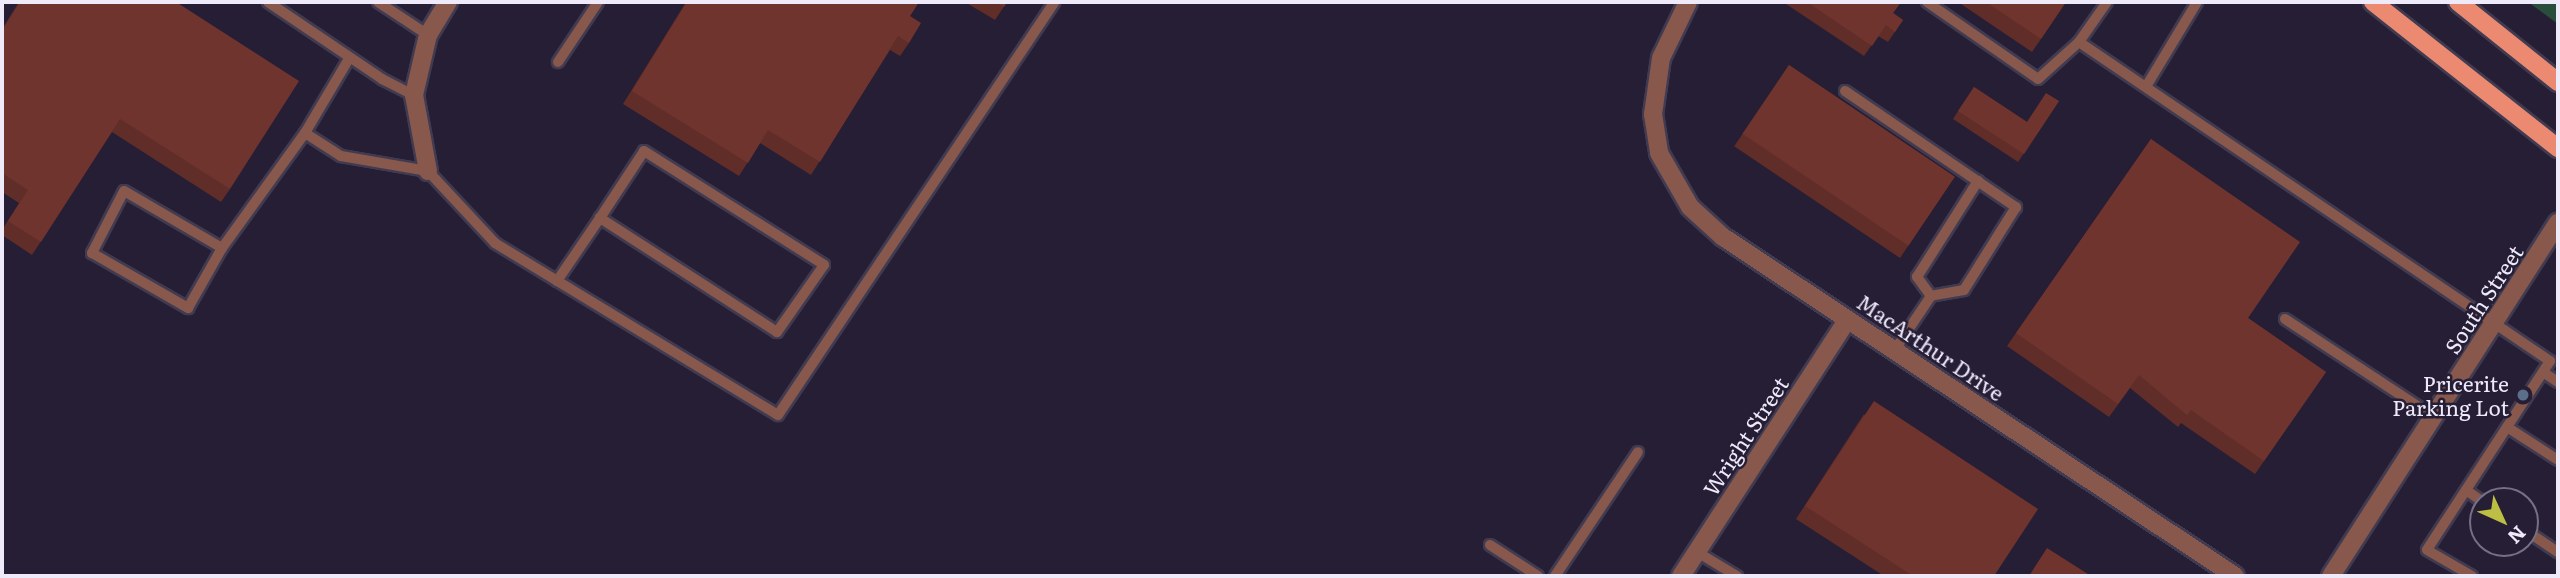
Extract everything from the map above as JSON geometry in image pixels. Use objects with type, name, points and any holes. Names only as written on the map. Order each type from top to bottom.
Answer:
[{"type":"main road","points":[[2373,2],[2558,148]]},
{"type":"main road","points":[[2458,2],[2558,82]]},
{"type":"street","points":[[428,171],[415,95],[428,36],[449,2]]},
{"type":"street","name":"MacArthur Drive","points":[[1688,2],[1661,58],[1653,114],[1659,153],[1690,207],[1723,237],[2235,576]]},
{"type":"street","name":"South Street","points":[[2331,576],[2558,223]]},
{"type":"street","name":"Wright Street","points":[[1681,576],[1847,320]]},
{"type":"lane","points":[[268,2],[350,57],[415,95]]},
{"type":"lane","points":[[558,62],[598,2]]},
{"type":"lane","points":[[305,133],[341,156],[428,171],[495,243],[778,415],[1054,2]]},
{"type":"lane","points":[[1927,2],[2038,79],[2078,42],[2107,2]]},
{"type":"lane","points":[[2147,85],[2197,2]]},
{"type":"lane","points":[[383,3],[428,36]]},
{"type":"lane","points":[[2078,42],[2147,85],[2550,361]]},
{"type":"lane","points":[[222,248],[124,191],[92,253],[188,308],[222,248],[305,133],[350,57]]},
{"type":"lane","points":[[1845,91],[2016,207],[1964,290],[1931,296],[1894,351]]},
{"type":"lane","points":[[557,281],[644,151],[824,265],[777,332],[600,218]]},
{"type":"lane","points":[[1931,296],[1917,277],[1978,181]]},
{"type":"lane","points":[[2286,319],[2434,418]]},
{"type":"lane","points":[[2472,576],[2427,550],[2558,350]]},
{"type":"lane","points":[[2543,372],[2558,382]]},
{"type":"lane","points":[[2507,427],[2558,460]]},
{"type":"lane","points":[[1555,576],[1638,452]]},
{"type":"lane","points":[[2539,539],[2558,552]]},
{"type":"lane","points":[[1490,545],[1538,576]]},
{"type":"lane","points":[[1697,552],[1737,576]]},
{"type":"green space","points":[[2528,2],[2558,2],[2558,24]]},
{"type":"building","points":[[20,2],[176,2],[299,81],[230,189],[120,119],[41,242],[8,221],[28,190],[2,173],[2,31]]},
{"type":"building","points":[[687,2],[919,2],[910,16],[921,23],[909,43],[898,36],[820,162],[768,130],[748,163],[632,91]]},
{"type":"building","points":[[1807,2],[1901,2],[1893,13],[1903,20],[1895,32],[1886,25],[1872,46]]},
{"type":"building","points":[[1986,2],[2066,2],[2041,39]]},
{"type":"building","points":[[1789,65],[1955,177],[1908,246],[1743,134]]},
{"type":"building","points":[[1974,87],[2027,122],[2046,93],[2059,101],[2024,154],[1958,111]]},
{"type":"building","points":[[2151,139],[2300,242],[2248,318],[2326,372],[2264,461],[2191,410],[2187,415],[2139,375],[2118,404],[2016,333]]},
{"type":"building","points":[[1874,401],[2038,509],[1994,576],[1913,576],[1805,506]]},
{"type":"building","points":[[2047,548],[2091,576],[2029,576]]},
{"type":"place","name":"Pricerite Parking Lot","points":[[2523,395]]}]
